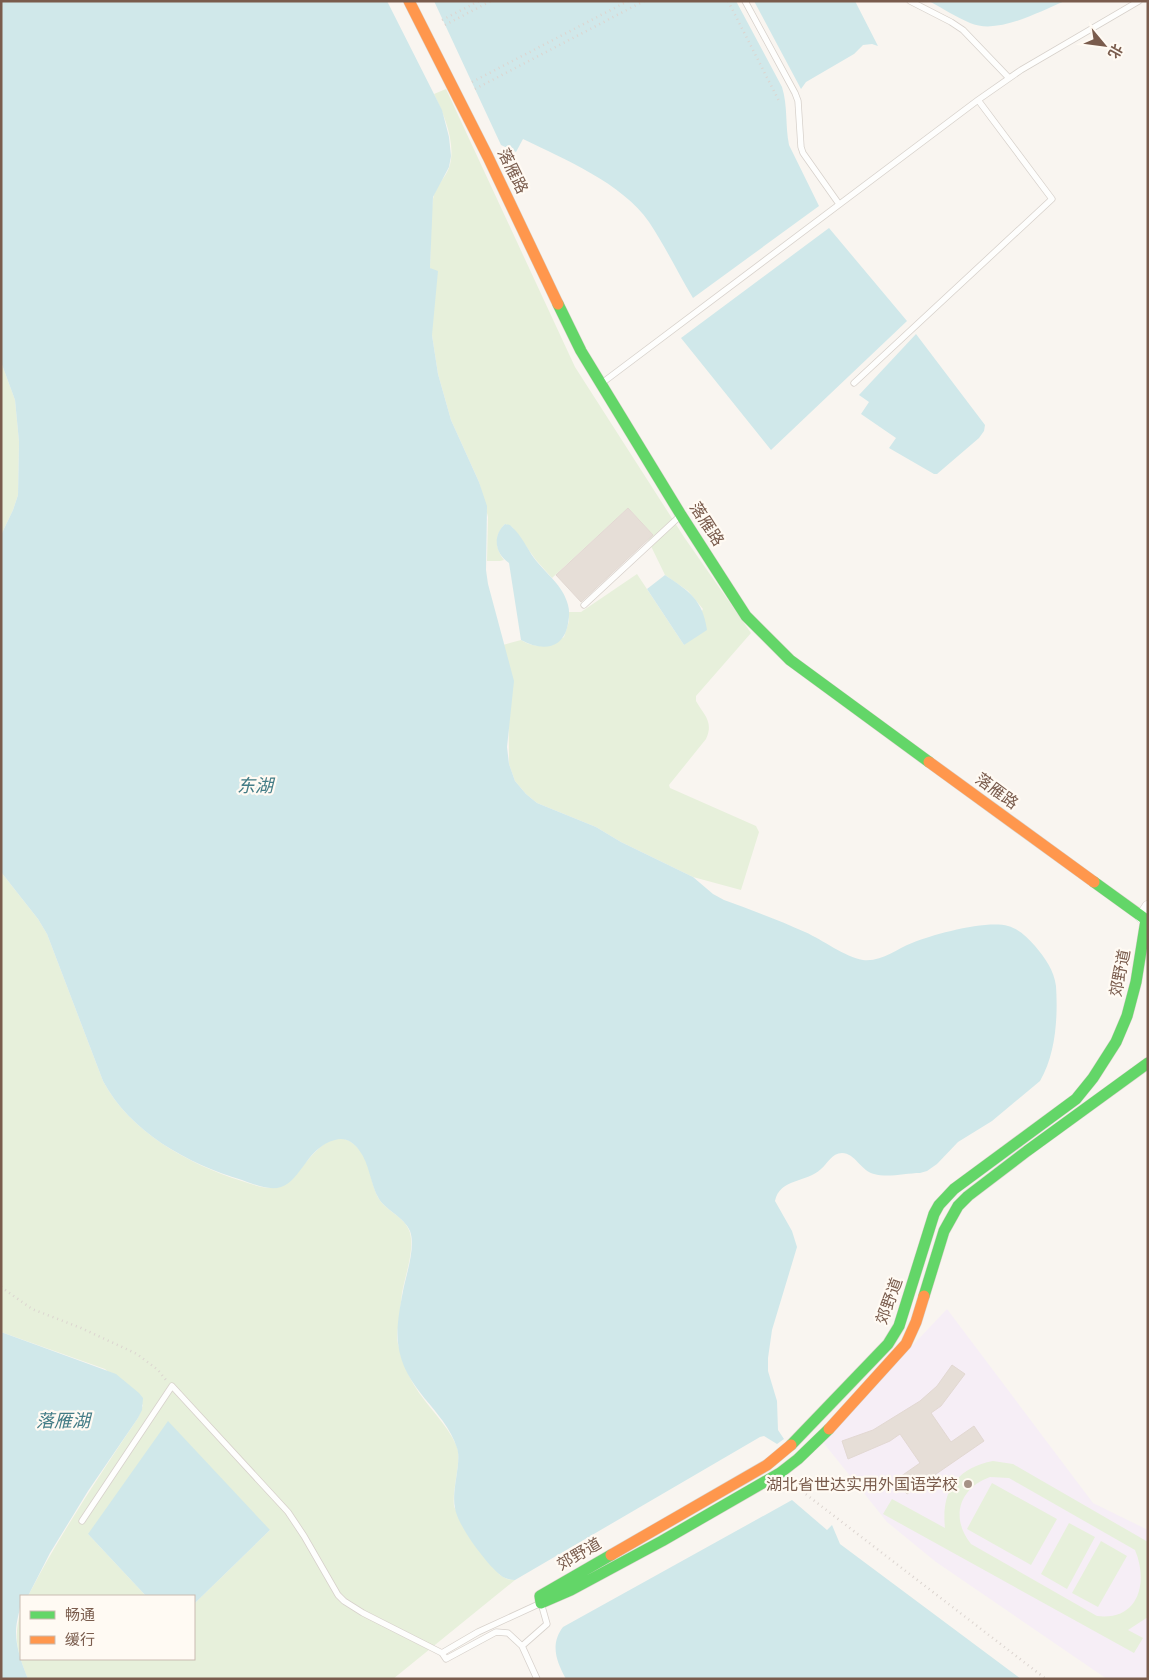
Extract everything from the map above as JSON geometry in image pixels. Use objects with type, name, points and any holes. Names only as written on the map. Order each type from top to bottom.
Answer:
[{"type":"street","name":"落雁路","points":[[408,1],[488,157],[581,351],[681,515],[746,616],[790,660],[1145,919]]},
{"type":"street","name":"郊野道","points":[[541,1603],[540,1596],[775,1459],[800,1437],[888,1344],[899,1326],[934,1214],[939,1205],[954,1188],[1076,1099],[1090,1084],[1098,1071],[1121,1029],[1131,1004],[1148,906]]},
{"type":"street","points":[[541,1603],[571,1590],[662,1541],[780,1473],[817,1442],[906,1344],[916,1322],[944,1231],[958,1206],[1027,1150],[1148,1063]]},
{"type":"lane","points":[[745,1],[798,101],[803,153],[838,204]]},
{"type":"lane","points":[[910,1],[963,30],[1009,78]]},
{"type":"lane","points":[[601,384],[978,100],[1009,78],[1139,1]]},
{"type":"lane","points":[[854,382],[1052,200],[978,100]]},
{"type":"lane","points":[[584,605],[681,515]]},
{"type":"lane","points":[[82,1521],[172,1386],[288,1512],[334,1588],[344,1601],[363,1613],[442,1653],[446,1659],[496,1632],[508,1633],[522,1646],[537,1679]]},
{"type":"lane","points":[[442,1653],[478,1632],[541,1603],[547,1624],[522,1646]]},
{"type":"path","points":[[442,20],[479,1]]},
{"type":"path","points":[[445,25],[491,1]]},
{"type":"path","points":[[472,82],[628,1]]},
{"type":"path","points":[[475,89],[644,1]]},
{"type":"path","points":[[728,1],[780,103]]},
{"type":"path","points":[[1,1287],[32,1309],[81,1328],[137,1354],[158,1370],[172,1386]]},
{"type":"path","points":[[780,1473],[1046,1679]]},
{"type":"shaded area","name":"湖北省世达实用外国语学校","points":[[947,1309],[1093,1503],[1148,1530],[1148,1679],[1107,1679],[936,1562],[887,1522],[822,1441]]},
{"type":"green space","points":[[446,89],[575,367],[684,537],[751,633],[696,696],[696,701],[708,723],[708,733],[706,739],[669,785],[670,788],[756,826],[759,832],[741,890],[693,877],[621,842],[596,827],[537,803],[515,781],[509,764],[508,662],[503,645],[521,640],[538,646],[553,643],[564,637],[569,621],[569,612],[581,612],[637,574],[684,645],[703,609],[688,591],[665,575],[648,540],[653,535],[628,508],[552,578],[512,527],[505,524],[497,537],[497,547],[504,560],[487,561],[488,517],[479,482],[451,420],[438,374],[432,335],[430,268],[432,207],[436,190],[449,168],[451,159],[448,130],[434,94]]},
{"type":"green space","points":[[1,362],[15,400],[19,442],[18,495],[1,535]]},
{"type":"green space","points":[[1,872],[38,919],[47,934],[103,1081],[129,1116],[145,1131],[162,1144],[201,1165],[260,1187],[272,1188],[283,1185],[313,1154],[323,1145],[334,1139],[345,1139],[362,1153],[366,1159],[379,1199],[407,1225],[411,1237],[411,1253],[402,1293],[397,1338],[411,1381],[448,1430],[457,1447],[458,1459],[454,1506],[500,1575],[507,1579],[515,1580],[393,1679],[28,1679],[21,1660],[195,1660],[195,1603],[270,1530],[88,1534],[145,1595],[29,1595],[94,1483],[138,1418],[143,1405],[105,1369],[1,1332]]},
{"type":"green space","points":[[993,1461],[1013,1464],[1148,1542],[1148,1617],[1128,1630],[1143,1638],[1134,1653],[883,1514],[892,1499],[945,1528],[944,1515],[949,1493],[960,1476],[980,1464]],"holes":[[[990,1477],[1009,1478],[1135,1550],[1141,1575],[1137,1597],[1131,1606],[1111,1616],[1097,1616],[971,1544],[961,1524],[961,1505],[965,1496],[971,1488]]]},
{"type":"green space","points":[[992,1483],[1057,1519],[1031,1565],[967,1529]]},
{"type":"green space","points":[[1069,1523],[1095,1537],[1067,1589],[1041,1574]]},
{"type":"green space","points":[[1101,1541],[1127,1556],[1098,1607],[1072,1593]]},
{"type":"green space","points":[[20,1615],[20,1657],[17,1645]]},
{"type":"water","name":"东湖","points":[[1,1],[387,1],[442,110],[449,137],[451,156],[449,167],[433,197],[430,268],[438,271],[432,335],[438,374],[451,420],[479,482],[487,506],[486,570],[488,584],[514,681],[507,747],[509,764],[515,781],[537,803],[596,827],[621,842],[693,877],[713,894],[724,900],[812,935],[841,952],[856,958],[863,960],[876,959],[933,936],[974,926],[999,925],[1012,927],[1026,937],[1042,955],[1053,975],[1056,986],[1057,1010],[1055,1035],[1050,1059],[1040,1081],[992,1121],[958,1142],[937,1164],[927,1171],[885,1176],[874,1174],[865,1169],[851,1156],[838,1153],[821,1169],[808,1177],[788,1184],[778,1194],[775,1201],[792,1231],[797,1247],[772,1330],[768,1358],[768,1371],[777,1401],[778,1430],[784,1439],[777,1444],[764,1436],[760,1437],[515,1580],[503,1577],[490,1565],[467,1535],[457,1515],[454,1493],[458,1461],[457,1448],[443,1421],[415,1386],[408,1374],[401,1359],[398,1343],[400,1310],[412,1238],[404,1222],[379,1199],[366,1161],[359,1150],[345,1140],[339,1139],[325,1144],[311,1156],[288,1184],[276,1188],[266,1188],[201,1165],[162,1144],[145,1131],[129,1116],[103,1081],[47,934],[38,919],[1,872],[1,535],[18,495],[19,442],[15,400],[1,362]]},
{"type":"water","points":[[434,1],[736,1],[782,87],[789,145],[819,206],[693,298],[649,222],[624,195],[591,173],[523,139],[516,152],[501,145]]},
{"type":"water","points":[[754,1],[855,1],[878,46],[872,44],[863,45],[854,54],[806,82],[801,89]]},
{"type":"water","points":[[929,1],[1065,1],[1018,21],[993,26],[981,26],[970,23]]},
{"type":"water","points":[[829,228],[907,321],[771,450],[681,338]]},
{"type":"water","points":[[916,334],[985,425],[984,431],[979,438],[937,474],[889,448],[896,438],[861,414],[869,402],[859,395]]},
{"type":"water","points":[[505,524],[510,525],[518,534],[534,558],[566,598],[569,610],[567,628],[564,636],[555,645],[535,646],[521,640],[509,563],[501,555],[497,545],[498,534]]},
{"type":"water","points":[[665,575],[694,597],[705,620],[707,630],[684,645],[647,589]]},
{"type":"water","name":"落雁湖","points":[[1,1332],[116,1374],[143,1398],[142,1410],[138,1418],[88,1491],[50,1553],[29,1595],[20,1595],[16,1638],[20,1660],[28,1679],[1,1679]]},
{"type":"water","points":[[168,1421],[270,1530],[195,1603],[195,1595],[145,1595],[88,1534]]},
{"type":"water","points":[[792,1500],[827,1530],[832,1525],[840,1544],[1021,1679],[566,1679],[559,1666],[556,1653],[557,1640],[563,1627]]},
{"type":"building","points":[[628,508],[653,535],[581,602],[556,575]]},
{"type":"building","points":[[952,1365],[965,1374],[941,1406],[931,1413],[951,1442],[974,1426],[984,1441],[907,1494],[897,1479],[920,1463],[900,1434],[890,1441],[848,1459],[842,1441],[873,1430],[920,1401],[937,1386]]},
{"type":"traffic: fast","points":[[558,304],[581,351],[681,515],[746,616],[790,660],[929,762]]},
{"type":"traffic: fast","points":[[1094,882],[1148,921]]},
{"type":"traffic: fast","points":[[791,1445],[888,1344],[899,1326],[934,1214],[939,1205],[954,1189],[1076,1099],[1093,1078],[1116,1042],[1127,1016],[1136,982],[1146,920]]},
{"type":"traffic: fast","points":[[924,1296],[944,1231],[958,1206],[968,1196],[1027,1151],[1148,1063]]},
{"type":"traffic: fast","points":[[611,1555],[540,1596],[541,1603],[571,1590],[662,1541],[780,1473],[798,1459],[829,1429]]},
{"type":"traffic: slow","points":[[409,1],[488,157],[558,304]]},
{"type":"traffic: slow","points":[[929,762],[1094,882]]},
{"type":"traffic: slow","points":[[829,1429],[906,1344],[916,1322],[924,1296]]},
{"type":"traffic: slow","points":[[611,1555],[767,1465],[791,1445]]},
{"type":"place","name":"湖北省世达实用外国语学校","points":[[968,1484]]}]
